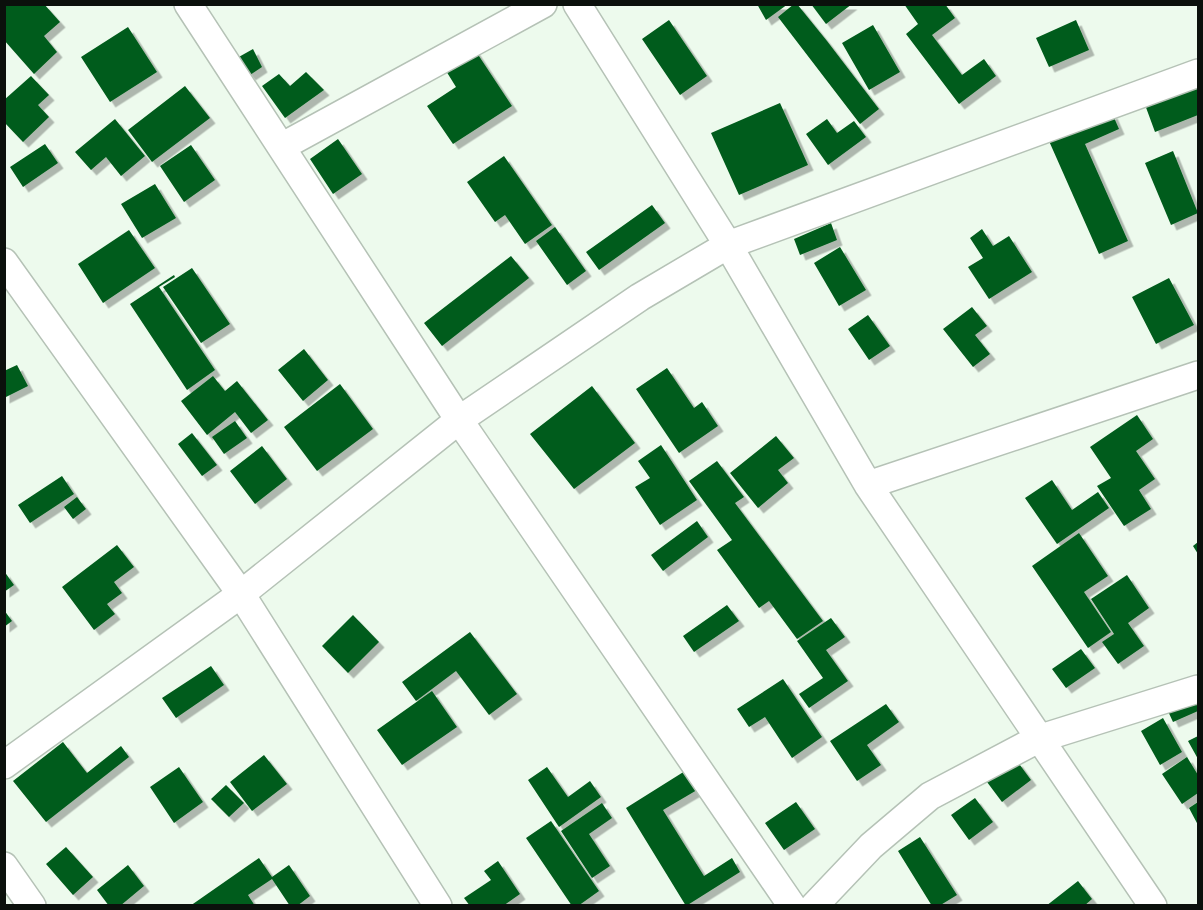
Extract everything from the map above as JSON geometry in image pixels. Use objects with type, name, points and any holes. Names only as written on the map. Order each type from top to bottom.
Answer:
[{"type":"street","points":[[188,4],[283,146],[459,420],[792,906]]},
{"type":"street","points":[[283,146],[543,4]]},
{"type":"street","points":[[577,4],[728,245],[868,485],[1153,906]]},
{"type":"street","points":[[4,765],[241,594],[459,420],[639,297],[728,245],[1198,73]]},
{"type":"street","points":[[4,262],[241,594],[438,906]]},
{"type":"street","points":[[868,485],[1198,375]]},
{"type":"street","points":[[814,906],[871,846],[930,796],[1038,739],[1198,689]]},
{"type":"street","points":[[4,866],[32,906]]},
{"type":"building","points":[[4,4],[44,4],[60,22],[44,36],[57,52],[34,74],[4,40]]},
{"type":"building","points":[[757,4],[788,4],[766,20]]},
{"type":"building","points":[[797,4],[827,41],[879,109],[860,124],[778,17]]},
{"type":"building","points":[[811,4],[852,4],[826,24]]},
{"type":"building","points":[[904,4],[945,4],[955,18],[932,35],[962,75],[984,59],[996,76],[959,104],[906,34],[918,24]]},
{"type":"building","points":[[669,20],[707,76],[680,95],[642,39]]},
{"type":"building","points":[[1076,20],[1089,50],[1049,67],[1036,38]]},
{"type":"building","points":[[873,25],[900,72],[869,90],[842,43]]},
{"type":"building","points":[[128,27],[157,72],[110,102],[81,57]]},
{"type":"building","points":[[473,47],[512,106],[453,144],[427,106],[456,87],[443,66]]},
{"type":"building","points":[[253,49],[262,67],[250,75],[237,58]]},
{"type":"building","points":[[306,72],[324,90],[285,118],[262,86],[279,74],[290,86]]},
{"type":"building","points":[[31,76],[49,95],[38,105],[49,117],[23,142],[4,122],[4,100]]},
{"type":"building","points":[[1198,81],[1198,115],[1155,132],[1144,102]]},
{"type":"building","points":[[185,86],[210,118],[152,162],[128,130]]},
{"type":"building","points":[[780,103],[808,165],[739,195],[711,133]]},
{"type":"building","points":[[1112,113],[1119,129],[1085,144],[1128,241],[1099,254],[1049,141]]},
{"type":"building","points":[[115,119],[145,156],[121,176],[106,157],[91,170],[75,152]]},
{"type":"building","points":[[827,119],[837,133],[854,121],[866,137],[828,165],[806,134]]},
{"type":"building","points":[[338,139],[362,174],[333,194],[310,159]]},
{"type":"building","points":[[45,144],[58,163],[23,187],[10,167]]},
{"type":"building","points":[[191,145],[215,180],[184,202],[160,166]]},
{"type":"building","points":[[1173,151],[1198,213],[1171,225],[1145,163]]},
{"type":"building","points":[[504,156],[552,225],[525,244],[505,215],[495,222],[467,182]]},
{"type":"building","points":[[155,184],[176,218],[142,238],[121,204]]},
{"type":"building","points":[[652,205],[665,223],[599,270],[586,252]]},
{"type":"building","points":[[831,223],[837,240],[800,255],[794,239]]},
{"type":"building","points":[[555,227],[586,271],[567,285],[536,241]]},
{"type":"building","points":[[982,229],[993,246],[1009,236],[1032,272],[989,299],[968,267],[983,258],[970,238]]},
{"type":"building","points":[[129,230],[155,268],[103,303],[78,264]]},
{"type":"building","points":[[840,247],[866,290],[839,306],[814,263]]},
{"type":"building","points":[[511,256],[529,278],[442,346],[424,323]]},
{"type":"building","points":[[192,268],[230,324],[201,343],[163,287]]},
{"type":"building","points":[[174,275],[175,277],[159,287],[215,370],[187,390],[130,304]]},
{"type":"building","points":[[1169,278],[1194,325],[1156,344],[1132,297]]},
{"type":"building","points":[[972,307],[987,326],[975,335],[990,354],[973,367],[943,329]]},
{"type":"building","points":[[868,315],[890,346],[869,360],[848,329]]},
{"type":"building","points":[[304,349],[328,380],[303,401],[278,370]]},
{"type":"building","points":[[17,365],[28,386],[4,398],[4,371]]},
{"type":"building","points":[[667,368],[694,408],[702,402],[718,426],[679,453],[636,389]]},
{"type":"building","points":[[213,376],[225,391],[237,381],[268,420],[251,433],[235,412],[207,435],[181,401]]},
{"type":"building","points":[[340,384],[373,429],[317,471],[284,427]]},
{"type":"building","points":[[592,386],[635,443],[574,489],[530,434]]},
{"type":"building","points":[[1137,415],[1153,439],[1136,451],[1155,479],[1139,490],[1151,509],[1124,526],[1097,486],[1111,478],[1090,447]]},
{"type":"building","points":[[235,421],[247,438],[224,454],[212,437]]},
{"type":"building","points":[[192,433],[217,465],[202,476],[178,444]]},
{"type":"building","points":[[776,436],[794,458],[778,470],[788,483],[758,508],[730,473]]},
{"type":"building","points":[[661,445],[697,500],[660,525],[635,487],[650,478],[638,461]]},
{"type":"building","points":[[262,446],[287,479],[255,504],[230,471]]},
{"type":"building","points":[[717,461],[744,497],[735,503],[823,621],[797,639],[769,601],[759,608],[717,550],[732,540],[689,481]]},
{"type":"building","points":[[62,476],[74,494],[30,523],[18,505]]},
{"type":"building","points":[[1052,480],[1072,510],[1098,492],[1109,508],[1057,544],[1025,498]]},
{"type":"building","points":[[77,497],[86,509],[73,519],[64,507]]},
{"type":"building","points":[[697,521],[708,537],[663,571],[651,555]]},
{"type":"building","points":[[1079,533],[1108,576],[1084,592],[1111,632],[1088,648],[1032,566]]},
{"type":"building","points":[[1198,542],[1198,554],[1193,546]]},
{"type":"building","points":[[117,545],[134,567],[114,582],[122,593],[107,604],[115,614],[94,630],[62,587]]},
{"type":"building","points":[[4,571],[14,585],[4,592]]},
{"type":"building","points":[[1127,575],[1149,608],[1128,623],[1144,646],[1118,664],[1102,642],[1114,634],[1091,599]]},
{"type":"building","points":[[727,605],[739,621],[694,652],[683,636]]},
{"type":"building","points":[[4,610],[12,621],[4,627]]},
{"type":"building","points":[[353,615],[379,642],[348,673],[322,646]]},
{"type":"building","points":[[831,618],[845,637],[826,650],[848,681],[809,708],[799,694],[823,678],[797,641]]},
{"type":"building","points":[[470,632],[517,694],[489,715],[456,671],[416,701],[402,682]]},
{"type":"building","points":[[1081,649],[1095,668],[1066,688],[1052,669]]},
{"type":"building","points":[[211,666],[224,685],[176,718],[162,698]]},
{"type":"building","points":[[783,679],[822,737],[792,758],[765,717],[749,727],[737,709]]},
{"type":"building","points":[[432,691],[457,727],[402,765],[377,730]]},
{"type":"building","points":[[1195,697],[1198,711],[1173,722],[1167,709]]},
{"type":"building","points":[[886,704],[899,722],[867,745],[881,765],[857,781],[830,741]]},
{"type":"building","points":[[1163,718],[1182,752],[1160,765],[1141,731]]},
{"type":"building","points":[[1198,736],[1198,759],[1188,741]]},
{"type":"building","points":[[63,742],[87,773],[121,746],[129,757],[46,822],[13,781]]},
{"type":"building","points":[[264,755],[287,784],[252,811],[230,782]]},
{"type":"building","points":[[1187,757],[1198,775],[1198,793],[1182,804],[1162,774]]},
{"type":"building","points":[[1017,761],[1031,780],[1002,802],[987,782]]},
{"type":"building","points":[[179,767],[203,802],[174,823],[150,787]]},
{"type":"building","points":[[547,767],[568,797],[590,781],[601,797],[559,827],[528,780]]},
{"type":"building","points":[[685,771],[697,790],[663,810],[704,876],[732,858],[740,872],[686,906],[626,808]]},
{"type":"building","points":[[226,785],[244,803],[229,817],[211,799]]},
{"type":"building","points":[[975,798],[993,822],[969,840],[951,815]]},
{"type":"building","points":[[796,802],[815,829],[784,850],[765,823]]},
{"type":"building","points":[[1198,802],[1198,825],[1189,808]]},
{"type":"building","points":[[602,803],[612,818],[589,834],[610,866],[592,878],[561,831]]},
{"type":"building","points":[[551,821],[599,891],[578,906],[572,906],[526,838]]},
{"type":"building","points":[[920,837],[957,895],[939,906],[932,906],[898,851]]},
{"type":"building","points":[[66,847],[93,877],[73,895],[46,864]]},
{"type":"building","points":[[259,858],[272,877],[289,865],[310,896],[297,906],[290,906],[272,879],[248,895],[255,906],[190,906]]},
{"type":"building","points":[[498,861],[520,894],[503,906],[470,906],[464,898],[491,880],[484,871]]},
{"type":"building","points":[[128,865],[144,886],[120,906],[109,906],[97,890]]},
{"type":"building","points":[[1078,881],[1092,899],[1084,906],[1046,906]]}]
